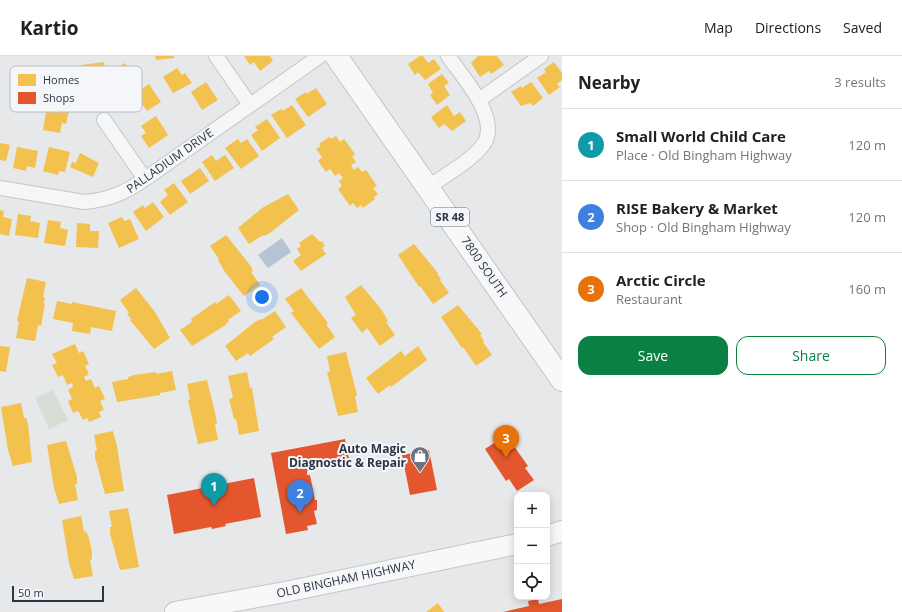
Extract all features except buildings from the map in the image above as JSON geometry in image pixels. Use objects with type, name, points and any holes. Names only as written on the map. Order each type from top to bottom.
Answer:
[{"type":"main road","name":"7800 SOUTH","points":[[336,56],[429,187],[562,380]]},
{"type":"street","points":[[216,56],[250,105]]},
{"type":"street","name":"PALLADIUM DRIVE","points":[[0,188],[72,201],[96,201],[118,196],[145,179],[320,56]]},
{"type":"street","points":[[429,187],[470,158],[483,145],[488,136],[488,125],[485,111],[448,56]]},
{"type":"street","points":[[479,100],[541,56]]},
{"type":"street","points":[[104,120],[145,179]]},
{"type":"street","points":[[550,535],[562,531]]},
{"type":"street","name":"OLD BINGHAM HIGHWAY","points":[[175,612],[285,592],[514,545]]},
{"type":"shaded area","points":[[53,390],[68,420],[49,429],[35,398]]},
{"type":"water","points":[[282,238],[291,252],[268,268],[258,255]]},
{"type":"place","name":"Arctic Circle","points":[[506,458]]},
{"type":"place","name":"Auto Magic Diagnostic & Repair","points":[[420,473]]},
{"type":"place","name":"Small World Child Care","points":[[214,506]]},
{"type":"place","name":"RISE Bakery & Market","points":[[300,513]]}]
